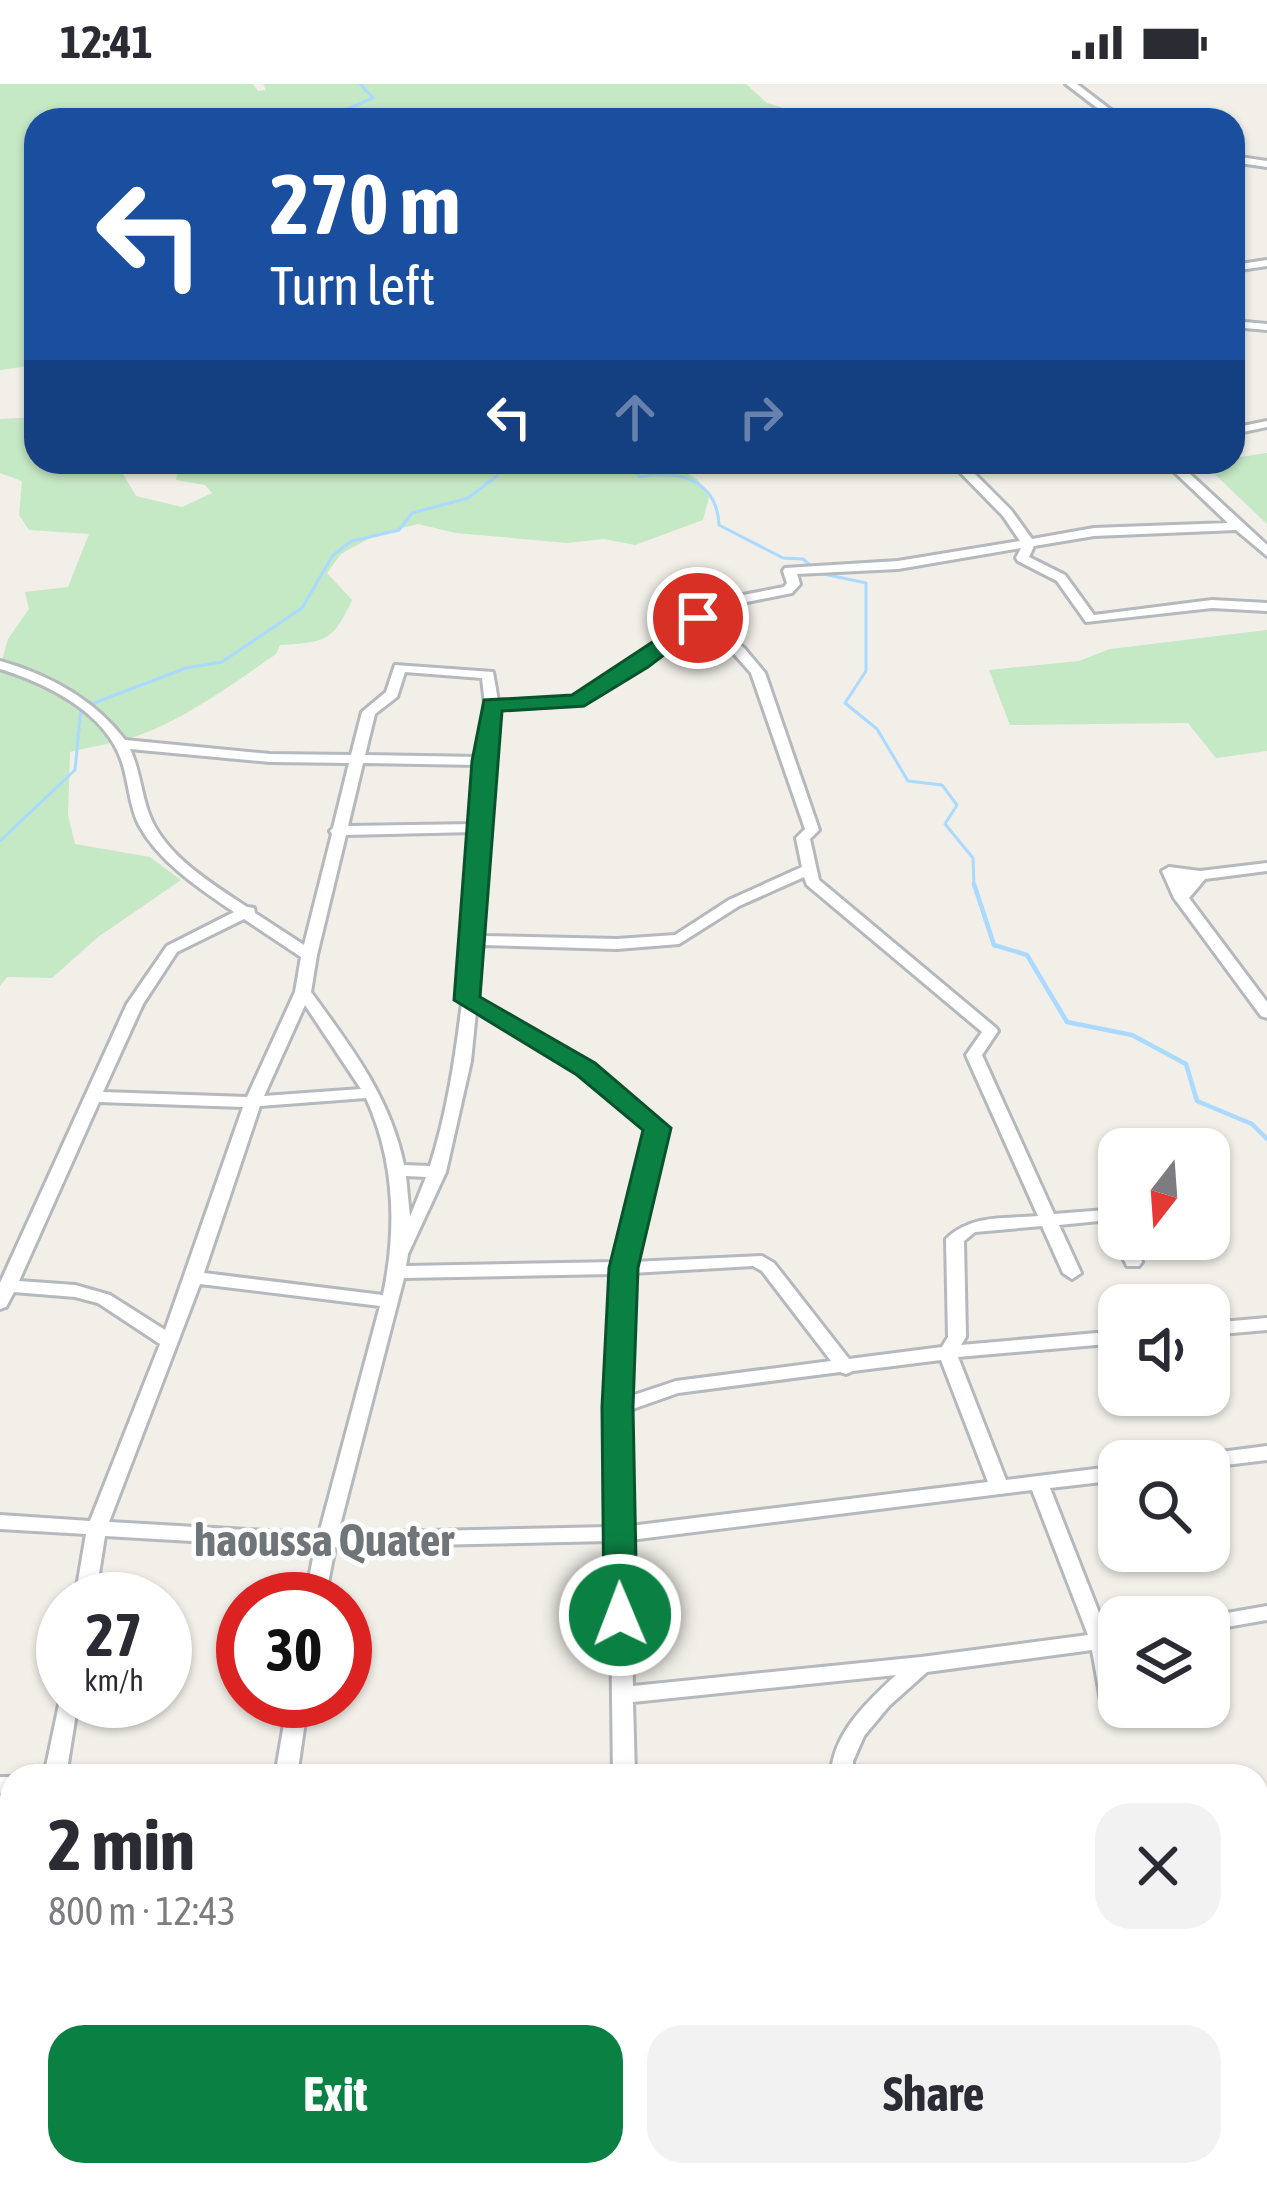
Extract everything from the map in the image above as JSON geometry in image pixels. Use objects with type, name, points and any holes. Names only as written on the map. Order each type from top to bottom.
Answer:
[{"type":"street","points":[[1071,84],[1103,108]]},
{"type":"street","points":[[968,474],[1007,513],[1029,544]]},
{"type":"street","points":[[1183,474],[1267,552]]},
{"type":"street","points":[[492,705],[577,701],[640,663],[698,618],[733,601],[788,590],[794,584],[789,572],[898,565],[1094,532],[1240,526]]},
{"type":"street","points":[[1029,544],[1022,558],[1060,578],[1091,619],[1212,604],[1267,607]]},
{"type":"street","points":[[698,618],[725,644],[749,657],[758,674],[812,830],[803,838],[812,882],[990,1031],[974,1055],[1072,1273]]},
{"type":"street","points":[[0,665],[34,676],[80,706],[123,744],[147,827],[168,852],[309,956]]},
{"type":"street","points":[[91,1572],[98,1528],[194,1278],[253,1102],[304,992],[337,831],[369,712],[392,694],[400,668],[488,675],[492,705],[460,1078],[438,1172],[398,1263],[319,1572]]},
{"type":"street","points":[[123,744],[358,761],[484,761]]},
{"type":"street","points":[[337,831],[481,829]]},
{"type":"street","points":[[1267,867],[1200,875],[1168,871],[1180,898],[1267,1013]]},
{"type":"street","points":[[474,940],[617,944],[679,938],[734,903],[811,868]]},
{"type":"street","points":[[1180,898],[1200,875]]},
{"type":"street","points":[[167,1340],[104,1299],[3,1294],[135,1004],[172,949],[248,911]]},
{"type":"street","points":[[304,992],[370,1093],[388,1130],[396,1170],[398,1263]]},
{"type":"street","points":[[467,1000],[586,1069],[657,1128],[623,1268],[618,1534],[624,1764]]},
{"type":"street","points":[[96,1097],[253,1102],[370,1093]]},
{"type":"street","points":[[396,1170],[438,1172]]},
{"type":"street","points":[[947,1353],[957,1337],[955,1238],[971,1227],[1046,1217],[1098,1218]]},
{"type":"street","points":[[398,1263],[623,1268],[756,1260],[768,1267],[846,1368]]},
{"type":"street","points":[[194,1278],[388,1301]]},
{"type":"street","points":[[1230,1327],[1267,1324]]},
{"type":"street","points":[[618,1407],[676,1387],[1098,1338]]},
{"type":"street","points":[[947,1353],[1000,1488]]},
{"type":"street","points":[[1230,1458],[1267,1453]]},
{"type":"street","points":[[0,1522],[301,1541],[618,1534],[1098,1476]]},
{"type":"street","points":[[1039,1484],[1098,1614]]},
{"type":"street","points":[[1230,1619],[1267,1613]]},
{"type":"street","points":[[622,1695],[1098,1643]]},
{"type":"street","points":[[840,1764],[865,1719],[920,1665]]},
{"type":"street","points":[[58,1764],[64,1728]]},
{"type":"street","points":[[288,1764],[294,1728]]},
{"type":"green space","points":[[0,84],[253,84],[258,91],[266,90],[263,84],[746,84],[767,103],[784,108],[24,108],[24,367],[0,370]]},
{"type":"green space","points":[[24,418],[24,474],[123,474],[136,496],[182,507],[212,493],[205,485],[176,480],[177,474],[689,474],[709,497],[703,520],[635,545],[604,539],[567,543],[456,533],[418,524],[377,534],[341,554],[327,573],[352,600],[339,625],[325,638],[280,645],[276,654],[245,676],[162,726],[70,752],[68,815],[75,844],[150,857],[181,880],[98,937],[52,978],[7,977],[0,986],[0,667],[8,639],[29,609],[25,592],[68,587],[89,534],[29,530],[19,515],[22,481],[0,473],[0,419]]},
{"type":"green space","points":[[1267,453],[1267,524],[1215,474],[1245,474],[1245,456]]},
{"type":"green space","points":[[1267,630],[1267,751],[1216,758],[1188,723],[1010,725],[989,670],[1079,661],[1110,649]]},
{"type":"waterway","points":[[350,108],[373,98],[360,84]]},
{"type":"waterway","points":[[0,841],[75,770],[81,708],[186,668],[222,662],[302,608],[333,555],[352,541],[399,530],[412,513],[468,498],[498,474]]},
{"type":"waterway","points":[[637,474],[693,481],[711,497],[719,525],[783,558],[803,559],[819,573],[866,583],[866,671],[845,703],[877,729],[908,781],[942,785],[957,805],[945,824],[973,858],[974,887]]},
{"type":"waterway","points":[[974,884],[994,945],[1027,955],[1067,1022],[1132,1035],[1186,1064],[1197,1101],[1252,1124],[1267,1139]]},
{"type":"district","name":"haoussa Quater","points":[[324,1540]]},
{"type":"route","points":[[620,1615],[618,1407],[623,1268],[657,1128],[586,1069],[467,1000],[484,761],[492,705],[577,701],[640,663],[698,618]]}]
